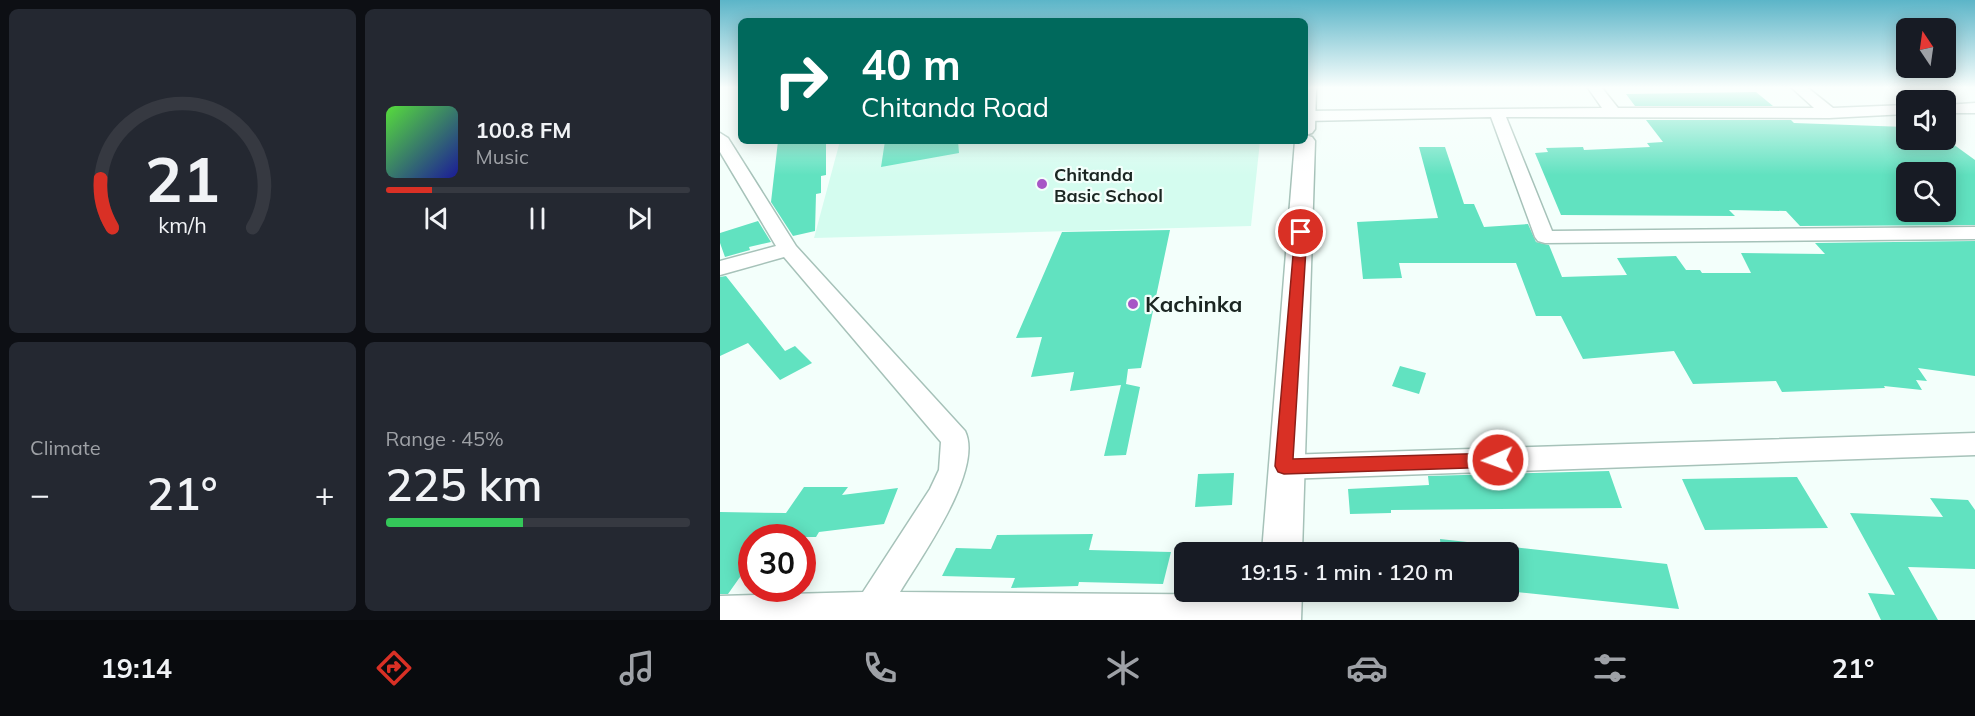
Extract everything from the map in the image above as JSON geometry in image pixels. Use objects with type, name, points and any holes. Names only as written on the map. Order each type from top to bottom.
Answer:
[{"type":"street","points":[[1499,117],[1545,237],[1975,233]]},
{"type":"street","points":[[720,138],[788,249],[955,439],[953,470],[940,498],[872,608]]},
{"type":"street","points":[[1282,542],[1284,466],[1301,232],[1305,144]]},
{"type":"street","points":[[720,268],[788,249]]},
{"type":"street","points":[[1284,466],[1975,444]]},
{"type":"street","points":[[720,614],[872,608],[1280,608]]},
{"type":"shaded area","name":"Chitanda Basic School","points":[[839,144],[1260,144],[1251,226],[814,238]]},
{"type":"building","points":[[1646,120],[1791,120],[1794,123],[1896,127],[1896,150],[1956,150],[1956,146],[1975,160],[1975,225],[1800,226],[1786,211],[1729,210],[1735,216],[1561,215],[1535,153],[1548,152],[1546,148],[1583,147],[1584,150],[1650,147],[1647,143],[1663,142]]},
{"type":"building","points":[[778,144],[826,144],[826,175],[821,176],[821,193],[816,194],[815,231],[793,236],[771,202]]},
{"type":"building","points":[[885,144],[958,144],[959,153],[881,167]]},
{"type":"building","points":[[1419,147],[1445,147],[1464,204],[1474,204],[1484,227],[1528,224],[1536,242],[1549,245],[1562,277],[1627,275],[1617,258],[1676,256],[1686,270],[1700,270],[1702,273],[1751,273],[1741,253],[1825,254],[1815,243],[1975,241],[1975,376],[1918,368],[1927,381],[1916,380],[1922,390],[1884,386],[1885,388],[1782,392],[1776,381],[1693,384],[1674,351],[1583,359],[1561,316],[1536,316],[1516,263],[1399,263],[1402,278],[1363,279],[1357,222],[1438,218]]},
{"type":"building","points":[[758,221],[771,242],[749,247],[750,250],[725,257],[720,243],[720,233]]},
{"type":"building","points":[[1170,230],[1141,368],[1128,369],[1126,384],[1140,387],[1126,455],[1104,456],[1121,385],[1070,391],[1074,372],[1031,377],[1042,337],[1016,338],[1062,232]]},
{"type":"building","points":[[726,276],[785,351],[795,346],[812,363],[780,380],[748,343],[720,356],[720,277]]},
{"type":"building","points":[[1400,366],[1426,373],[1419,394],[1392,386]]},
{"type":"building","points":[[1609,471],[1622,508],[1391,510],[1391,513],[1350,514],[1348,489],[1429,485],[1428,476]]},
{"type":"building","points":[[1234,473],[1232,505],[1195,507],[1198,474]]},
{"type":"building","points":[[1797,477],[1828,528],[1705,530],[1682,479]]},
{"type":"building","points":[[804,487],[848,487],[842,495],[898,488],[884,524],[819,532],[816,537],[816,524],[738,524],[738,580],[728,594],[720,594],[720,512],[786,513]]},
{"type":"building","points":[[1930,498],[1968,500],[1975,510],[1975,569],[1908,567],[1938,620],[1881,620],[1868,593],[1895,595],[1850,513],[1943,517]]},
{"type":"building","points":[[1093,534],[1089,550],[1171,552],[1163,584],[1079,582],[1078,586],[1011,588],[1015,578],[942,576],[956,548],[991,549],[997,535]]},
{"type":"building","points":[[1440,539],[1467,542],[1440,542]]},
{"type":"building","points":[[1519,548],[1667,564],[1679,609],[1519,592]]},
{"type":"place","name":"Chitanda Basic School","points":[[1042,184]]},
{"type":"place","name":"Kachinka","points":[[1133,304]]},
{"type":"route","points":[[1301,232],[1284,466],[1498,460]]}]
